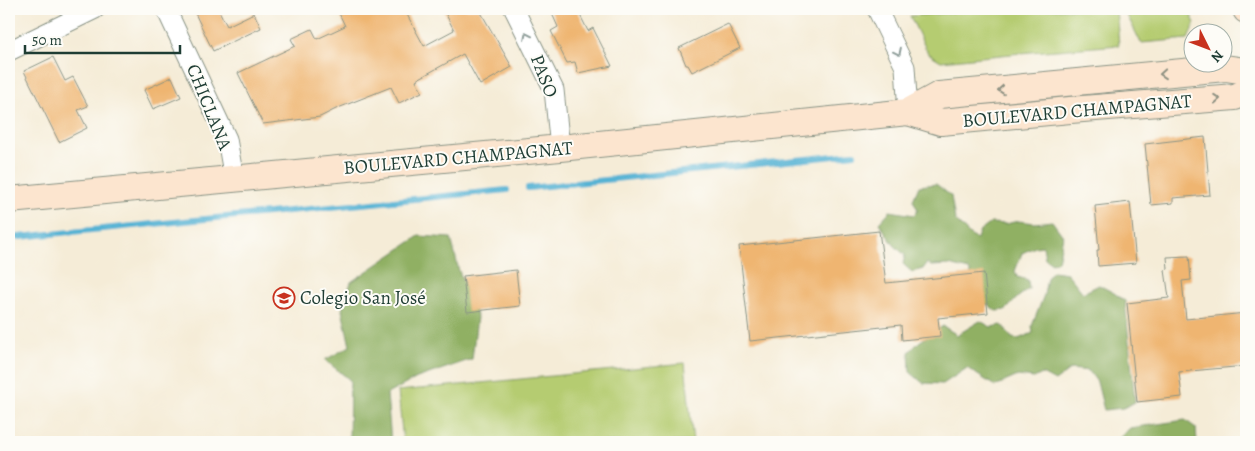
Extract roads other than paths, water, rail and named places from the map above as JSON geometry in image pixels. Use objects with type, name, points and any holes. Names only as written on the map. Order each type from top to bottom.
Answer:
[{"type":"main road","name":"BOULEVARD CHAMPAGNAT","points":[[9,200],[560,148],[908,112],[939,96],[1225,68],[1246,71]]},
{"type":"main road","name":"BOULEVARD CHAMPAGNAT","points":[[908,112],[941,122],[962,121],[1235,97],[1246,92]]},
{"type":"street","points":[[9,52],[95,9]]},
{"type":"street","name":"CHICLANA","points":[[166,9],[227,139],[234,179]]},
{"type":"street","name":"PASO","points":[[514,9],[554,90],[560,148]]},
{"type":"street","points":[[876,9],[905,67],[908,112]]},
{"type":"waterway","points":[[528,188],[854,154]]},
{"type":"waterway","points":[[9,238],[507,190]]},
{"type":"place","name":"Colegio San José","points":[[284,298]]}]
